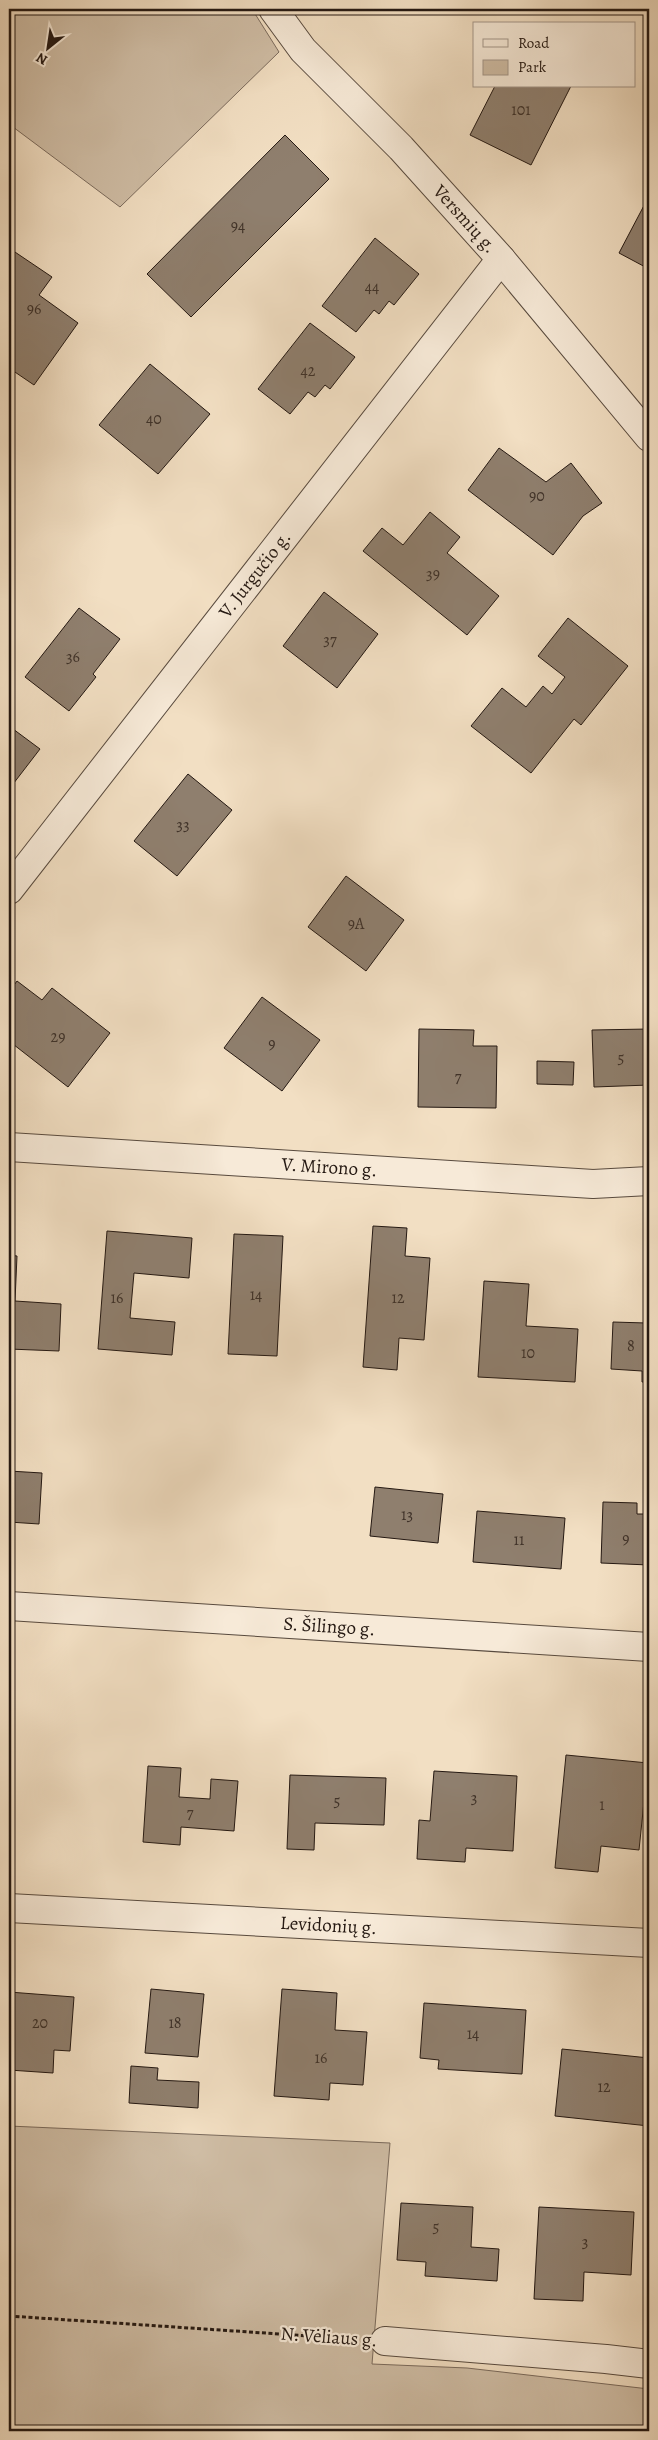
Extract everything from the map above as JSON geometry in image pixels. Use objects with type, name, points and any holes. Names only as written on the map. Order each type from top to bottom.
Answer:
[{"type":"street","name":"Versmių g.","points":[[273,9],[303,50],[400,148],[501,258],[649,437]]},
{"type":"street","name":"V. Jurgučio g.","points":[[9,890],[501,258]]},
{"type":"street","name":"V. Mirono g.","points":[[9,1147],[593,1184],[649,1181]]},
{"type":"street","name":"S. Šilingo g.","points":[[9,1606],[649,1647]]},
{"type":"street","name":"Levidonių g.","points":[[9,1908],[649,1944]]},
{"type":"street","name":"N. Vėliaus g.","points":[[385,2341],[649,2364]]},
{"type":"path","name":"N. Vėliaus g.","points":[[9,2316],[385,2341]]},
{"type":"green space","points":[[9,9],[252,9],[279,52],[120,207],[9,124]]},
{"type":"green space","points":[[9,2126],[390,2143],[372,2364],[467,2368],[649,2389],[649,2431],[9,2431]]},
{"type":"building","points":[[494,88],[570,88],[531,165],[470,135]]},
{"type":"building","points":[[285,135],[329,179],[191,317],[147,274]]},
{"type":"building","points":[[649,196],[649,269],[619,253]]},
{"type":"building","points":[[375,238],[419,274],[394,305],[389,301],[379,314],[374,310],[356,332],[322,306]]},
{"type":"building","points":[[9,248],[52,277],[39,295],[78,323],[34,385],[9,368]]},
{"type":"building","points":[[310,323],[355,357],[330,389],[325,385],[315,397],[308,392],[290,414],[258,389]]},
{"type":"building","points":[[150,364],[210,414],[158,474],[99,425]]},
{"type":"building","points":[[499,448],[546,482],[571,463],[602,503],[583,516],[553,555],[468,490]]},
{"type":"building","points":[[430,512],[460,537],[447,553],[499,596],[467,635],[363,551],[382,528],[403,545]]},
{"type":"building","points":[[324,592],[378,634],[337,688],[283,646]]},
{"type":"building","points":[[79,608],[120,639],[93,674],[96,677],[69,711],[25,677]]},
{"type":"building","points":[[568,618],[628,666],[581,725],[574,719],[531,773],[471,726],[502,688],[526,707],[543,686],[552,694],[565,677],[538,656]]},
{"type":"building","points":[[9,726],[40,749],[10,788],[9,787]]},
{"type":"building","points":[[188,774],[232,810],[177,876],[134,841]]},
{"type":"building","points":[[346,876],[404,920],[366,971],[308,927]]},
{"type":"building","points":[[17,981],[42,1000],[52,988],[110,1033],[68,1087],[9,1041],[9,992]]},
{"type":"building","points":[[262,997],[320,1040],[282,1091],[224,1048]]},
{"type":"building","points":[[419,1029],[474,1030],[473,1046],[497,1046],[496,1108],[418,1107]]},
{"type":"building","points":[[649,1029],[649,1085],[594,1087],[592,1030]]},
{"type":"building","points":[[537,1061],[574,1062],[573,1085],[537,1084]]},
{"type":"building","points":[[373,1226],[407,1228],[405,1256],[430,1258],[424,1340],[399,1338],[397,1370],[363,1367]]},
{"type":"building","points":[[107,1231],[192,1238],[189,1278],[134,1273],[130,1318],[175,1322],[172,1355],[98,1349]]},
{"type":"building","points":[[234,1234],[283,1236],[277,1356],[228,1354]]},
{"type":"building","points":[[9,1255],[17,1256],[15,1301],[61,1304],[59,1351],[9,1349]]},
{"type":"building","points":[[484,1281],[529,1284],[526,1326],[578,1329],[575,1382],[478,1377]]},
{"type":"building","points":[[647,1307],[649,1307],[649,1382],[642,1382],[642,1371],[611,1369],[613,1322],[646,1323]]},
{"type":"building","points":[[9,1471],[42,1473],[39,1524],[9,1522]]},
{"type":"building","points":[[375,1487],[443,1494],[438,1543],[370,1536]]},
{"type":"building","points":[[603,1502],[637,1503],[637,1514],[649,1514],[649,1565],[601,1563]]},
{"type":"building","points":[[477,1511],[565,1518],[561,1569],[473,1562]]},
{"type":"building","points":[[566,1755],[648,1763],[639,1850],[601,1846],[598,1872],[555,1868]]},
{"type":"building","points":[[148,1766],[181,1768],[179,1797],[210,1799],[211,1779],[238,1781],[234,1831],[181,1827],[180,1845],[143,1842]]},
{"type":"building","points":[[434,1771],[517,1776],[513,1851],[466,1848],[465,1862],[417,1859],[419,1820],[430,1821]]},
{"type":"building","points":[[290,1775],[386,1778],[384,1825],[315,1823],[314,1850],[287,1849]]},
{"type":"building","points":[[151,1989],[204,1994],[198,2057],[145,2053]]},
{"type":"building","points":[[282,1989],[337,1993],[335,2030],[367,2032],[363,2085],[330,2083],[329,2100],[274,2096]]},
{"type":"building","points":[[9,1992],[74,1997],[70,2051],[54,2050],[53,2073],[9,2070]]},
{"type":"building","points":[[424,2003],[526,2010],[522,2074],[438,2069],[439,2060],[420,2058]]},
{"type":"building","points":[[562,2049],[649,2058],[649,2126],[555,2116]]},
{"type":"building","points":[[131,2066],[158,2068],[157,2080],[199,2082],[198,2108],[129,2103]]},
{"type":"building","points":[[401,2203],[473,2207],[471,2247],[499,2249],[497,2281],[425,2276],[426,2262],[397,2260]]},
{"type":"building","points":[[539,2207],[634,2212],[631,2275],[584,2272],[583,2301],[534,2299]]}]
